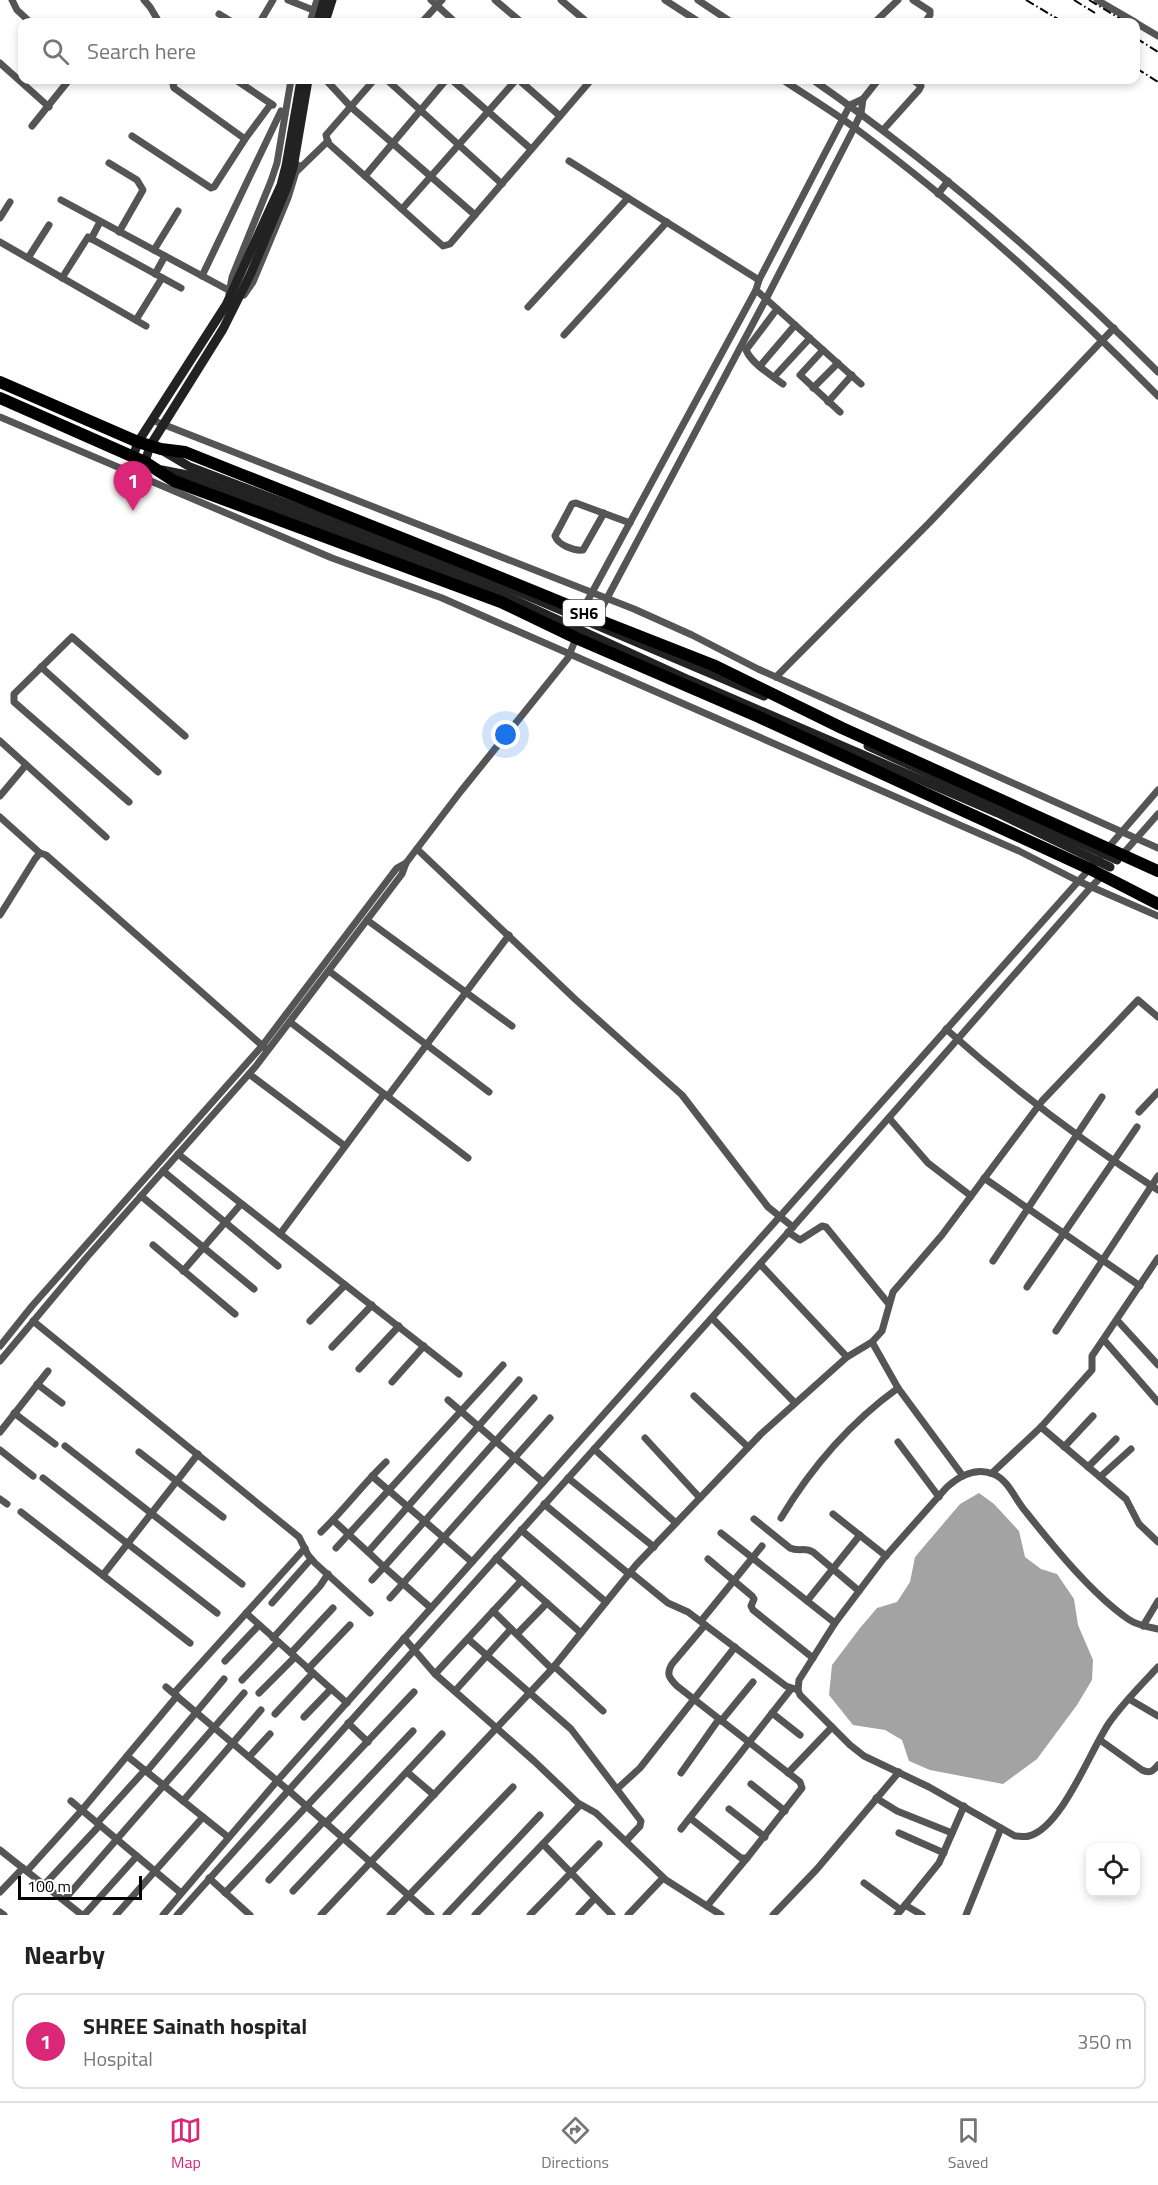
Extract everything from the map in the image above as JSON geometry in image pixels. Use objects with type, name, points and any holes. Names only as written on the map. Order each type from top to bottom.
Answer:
[{"type":"highway","name":"SH6","points":[[0,382],[150,446],[185,452],[360,523],[444,553],[596,619],[713,665],[1099,858],[1113,864],[1158,871]]},
{"type":"highway","points":[[0,398],[144,462],[174,481],[501,602],[576,638],[759,717],[1113,864],[1158,904]]},
{"type":"main road","points":[[319,18],[324,0]]},
{"type":"main road","points":[[330,18],[334,0]]},
{"type":"main road","points":[[300,84],[284,186],[230,307],[150,446],[144,462],[187,475],[506,596],[689,680],[1099,858]]},
{"type":"main road","points":[[150,446],[152,420],[230,307],[231,292],[293,168],[307,84]]},
{"type":"main road","points":[[150,446],[190,467],[509,588],[750,690],[1099,858]]},
{"type":"street","points":[[12,0],[17,10],[26,18]]},
{"type":"street","points":[[144,0],[157,18]]},
{"type":"street","points":[[262,18],[273,0]]},
{"type":"street","points":[[288,0],[324,18]]},
{"type":"street","points":[[311,18],[317,0]]},
{"type":"street","points":[[495,0],[516,18]]},
{"type":"street","points":[[561,0],[582,18]]},
{"type":"street","points":[[665,0],[693,18]]},
{"type":"street","points":[[698,0],[725,18]]},
{"type":"street","points":[[879,18],[898,0]]},
{"type":"street","points":[[913,0],[930,11],[927,18]]},
{"type":"street","points":[[1097,0],[1127,18]]},
{"type":"street","points":[[425,18],[436,2],[451,18]]},
{"type":"street","points":[[219,14],[226,18]]},
{"type":"street","points":[[1140,26],[1158,36]]},
{"type":"street","points":[[0,63],[18,79]]},
{"type":"street","points":[[23,84],[49,107]]},
{"type":"street","points":[[32,126],[66,84]]},
{"type":"street","points":[[174,84],[174,88],[245,139]]},
{"type":"street","points":[[242,84],[283,112]]},
{"type":"street","points":[[61,200],[231,292],[232,277],[277,163],[283,112],[290,84]]},
{"type":"street","points":[[230,307],[253,282],[296,172],[312,84]]},
{"type":"street","points":[[330,84],[351,107],[475,215]]},
{"type":"street","points":[[371,84],[326,135],[328,141],[442,246],[450,244],[586,84]]},
{"type":"street","points":[[391,84],[502,184]]},
{"type":"street","points":[[365,176],[443,84]]},
{"type":"street","points":[[457,84],[531,149]]},
{"type":"street","points":[[402,209],[514,84]]},
{"type":"street","points":[[523,84],[560,116]]},
{"type":"street","points":[[789,84],[854,128],[971,221],[1103,340],[1158,396]]},
{"type":"street","points":[[819,84],[861,113],[983,208],[1114,328],[1158,372]]},
{"type":"street","points":[[582,611],[756,290],[759,280],[850,105],[863,99],[875,84]]},
{"type":"street","points":[[883,130],[919,90],[921,87],[918,84]]},
{"type":"street","points":[[596,619],[854,128],[861,113],[863,99]]},
{"type":"street","points":[[132,136],[211,188],[217,184],[245,139],[271,104]]},
{"type":"street","points":[[201,276],[283,112]]},
{"type":"street","points":[[296,172],[328,141]]},
{"type":"street","points":[[569,161],[759,280]]},
{"type":"street","points":[[109,163],[136,180],[143,190],[119,231]]},
{"type":"street","points":[[938,194],[948,181]]},
{"type":"street","points":[[528,307],[628,198]]},
{"type":"street","points":[[0,218],[10,202]]},
{"type":"street","points":[[154,250],[178,211]]},
{"type":"street","points":[[91,239],[100,222]]},
{"type":"street","points":[[564,335],[668,222]]},
{"type":"street","points":[[28,258],[49,225]]},
{"type":"street","points":[[62,278],[86,238],[181,288]]},
{"type":"street","points":[[0,242],[146,326]]},
{"type":"street","points":[[136,320],[158,276],[165,256]]},
{"type":"street","points":[[756,290],[861,384]]},
{"type":"street","points":[[777,309],[746,350],[760,366],[783,384]]},
{"type":"street","points":[[760,366],[795,325]]},
{"type":"street","points":[[776,677],[938,513],[1114,328]]},
{"type":"street","points":[[774,377],[810,338]]},
{"type":"street","points":[[823,350],[800,375],[840,412]]},
{"type":"street","points":[[813,388],[838,363]]},
{"type":"street","points":[[828,402],[852,375]]},
{"type":"street","points":[[0,417],[332,558],[418,588],[1019,851],[1078,881],[1158,916]]},
{"type":"street","points":[[152,420],[592,592],[692,635],[776,677],[1158,848]]},
{"type":"street","points":[[670,450],[683,456]]},
{"type":"street","points":[[604,513],[584,550],[579,551],[558,543],[555,536],[572,504],[576,503],[604,513],[630,523]]},
{"type":"street","points":[[129,802],[14,702],[14,694],[72,637],[185,736]]},
{"type":"street","points":[[0,1346],[32,1306],[290,1022],[402,874],[406,863],[570,654],[576,638]]},
{"type":"street","points":[[41,667],[158,772]]},
{"type":"street","points":[[0,741],[106,837]]},
{"type":"street","points":[[0,796],[26,765]]},
{"type":"street","points":[[163,1915],[277,1781],[1158,790]]},
{"type":"street","points":[[177,1915],[712,1318],[1158,814]]},
{"type":"street","points":[[0,817],[40,854],[46,855],[139,935],[188,982],[265,1049]]},
{"type":"street","points":[[417,849],[576,1000],[682,1095],[768,1207],[800,1240],[822,1226],[826,1227],[888,1303]]},
{"type":"street","points":[[0,915],[40,854]]},
{"type":"street","points":[[0,1361],[249,1074],[393,873],[406,863]]},
{"type":"street","points":[[367,920],[512,1026]]},
{"type":"street","points":[[280,1234],[345,1146],[426,1045],[509,935]]},
{"type":"street","points":[[329,970],[489,1092]]},
{"type":"street","points":[[321,1915],[530,1693],[654,1546],[748,1448],[847,1357],[872,1342],[882,1331],[888,1303],[893,1292],[942,1235],[1039,1106],[1138,1000],[1158,1017]]},
{"type":"street","points":[[290,1022],[468,1158]]},
{"type":"street","points":[[946,1029],[1039,1106],[1114,1162],[1155,1188]]},
{"type":"street","points":[[249,1074],[345,1146]]},
{"type":"street","points":[[1139,1112],[1158,1092]]},
{"type":"street","points":[[993,1261],[1102,1097]]},
{"type":"street","points":[[889,1118],[928,1163],[971,1196]]},
{"type":"street","points":[[1027,1287],[1137,1127]]},
{"type":"street","points":[[178,1154],[459,1374]]},
{"type":"street","points":[[163,1171],[278,1266]]},
{"type":"street","points":[[1056,1331],[1102,1261],[1155,1188],[1158,1176]]},
{"type":"street","points":[[984,1178],[1140,1286]]},
{"type":"street","points":[[141,1196],[254,1289]]},
{"type":"street","points":[[183,1270],[241,1204]]},
{"type":"street","points":[[153,1245],[235,1314]]},
{"type":"street","points":[[992,1473],[1041,1427],[1092,1370],[1092,1356],[1158,1258]]},
{"type":"street","points":[[760,1264],[847,1357]]},
{"type":"street","points":[[310,1321],[345,1285]]},
{"type":"street","points":[[332,1347],[372,1305]]},
{"type":"street","points":[[712,1318],[795,1403]]},
{"type":"street","points":[[1117,1320],[1158,1365]]},
{"type":"street","points":[[33,1321],[299,1537],[311,1559],[369,1613]]},
{"type":"street","points":[[359,1369],[399,1326]]},
{"type":"street","points":[[1104,1340],[1158,1402]]},
{"type":"street","points":[[872,1342],[898,1388],[963,1476]]},
{"type":"street","points":[[392,1382],[424,1346]]},
{"type":"street","points":[[336,1548],[503,1365]]},
{"type":"street","points":[[0,1432],[48,1371]]},
{"type":"street","points":[[368,1552],[519,1380]]},
{"type":"street","points":[[37,1384],[62,1402]]},
{"type":"street","points":[[781,1518],[797,1492],[821,1462],[871,1408],[898,1388]]},
{"type":"street","points":[[694,1396],[748,1448]]},
{"type":"street","points":[[372,1580],[534,1398]]},
{"type":"street","points":[[448,1400],[543,1482]]},
{"type":"street","points":[[14,1413],[55,1444]]},
{"type":"street","points":[[1064,1447],[1093,1416]]},
{"type":"street","points":[[390,1598],[550,1418]]},
{"type":"street","points":[[1041,1427],[1126,1499],[1139,1524],[1158,1542]]},
{"type":"street","points":[[645,1438],[700,1498]]},
{"type":"street","points":[[1088,1467],[1116,1439]]},
{"type":"street","points":[[898,1442],[939,1497]]},
{"type":"street","points":[[65,1446],[242,1584]]},
{"type":"street","points":[[594,1449],[676,1523]]},
{"type":"street","points":[[1100,1477],[1131,1449]]},
{"type":"street","points":[[0,1450],[33,1476]]},
{"type":"street","points":[[139,1452],[223,1517]]},
{"type":"street","points":[[104,1575],[198,1454]]},
{"type":"street","points":[[321,1532],[386,1462]]},
{"type":"street","points":[[681,1829],[772,1713],[794,1689],[835,1623],[886,1556],[957,1478],[968,1473],[992,1473],[1006,1485],[1025,1512],[1092,1589],[1129,1620],[1158,1629]]},
{"type":"street","points":[[372,1476],[472,1562]]},
{"type":"street","points":[[43,1478],[217,1613]]},
{"type":"street","points":[[568,1478],[654,1546]]},
{"type":"street","points":[[0,1498],[7,1504]]},
{"type":"street","points":[[544,1504],[668,1603],[688,1612],[794,1689],[831,1727],[864,1756],[964,1806],[1015,1836],[1028,1836],[1048,1824],[1079,1779],[1112,1719],[1158,1667]]},
{"type":"street","points":[[21,1512],[190,1643]]},
{"type":"street","points":[[833,1514],[886,1556]]},
{"type":"street","points":[[754,1519],[790,1548],[808,1550],[859,1591]]},
{"type":"street","points":[[333,1520],[431,1608]]},
{"type":"street","points":[[520,1530],[606,1602]]},
{"type":"street","points":[[721,1533],[835,1623]]},
{"type":"street","points":[[807,1601],[860,1535]]},
{"type":"street","points":[[705,1915],[802,1788],[801,1782],[694,1700],[669,1678],[669,1670],[762,1546]]},
{"type":"street","points":[[0,1892],[25,1870],[82,1810],[175,1695],[305,1548]]},
{"type":"street","points":[[496,1558],[581,1633]]},
{"type":"street","points":[[272,1603],[311,1559]]},
{"type":"street","points":[[708,1559],[754,1597],[751,1606],[753,1610],[813,1658]]},
{"type":"street","points":[[464,1571],[475,1581]]},
{"type":"street","points":[[242,1680],[320,1586],[327,1574]]},
{"type":"street","points":[[435,1674],[521,1581]]},
{"type":"street","points":[[1143,1626],[1158,1600]]},
{"type":"street","points":[[454,1691],[487,1655],[547,1603]]},
{"type":"street","points":[[259,1693],[333,1608]]},
{"type":"street","points":[[493,1611],[603,1711]]},
{"type":"street","points":[[246,1613],[347,1703]]},
{"type":"street","points":[[225,1661],[260,1625]]},
{"type":"street","points":[[275,1714],[350,1625]]},
{"type":"street","points":[[404,1638],[435,1674],[580,1805],[596,1813],[663,1878],[721,1915]]},
{"type":"street","points":[[468,1639],[571,1729],[641,1821],[640,1826],[626,1841]]},
{"type":"street","points":[[617,1789],[640,1768],[735,1647]]},
{"type":"street","points":[[44,1885],[224,1679]]},
{"type":"street","points":[[681,1773],[720,1720],[753,1682]]},
{"type":"street","points":[[165,1687],[308,1807],[431,1915]]},
{"type":"street","points":[[304,1717],[331,1689]]},
{"type":"street","points":[[225,1893],[414,1692]]},
{"type":"street","points":[[64,1900],[244,1693]]},
{"type":"street","points":[[1129,1699],[1158,1716]]},
{"type":"street","points":[[183,1801],[261,1710]]},
{"type":"street","points":[[772,1713],[800,1735]]},
{"type":"street","points":[[348,1723],[368,1742]]},
{"type":"street","points":[[788,1773],[831,1727]]},
{"type":"street","points":[[270,1880],[413,1731]]},
{"type":"street","points":[[249,1757],[270,1734]]},
{"type":"street","points":[[293,1891],[442,1734]]},
{"type":"street","points":[[1100,1740],[1148,1773],[1158,1765]]},
{"type":"street","points":[[127,1756],[228,1838]]},
{"type":"street","points":[[407,1772],[434,1795]]},
{"type":"street","points":[[773,1915],[817,1869],[899,1772]]},
{"type":"street","points":[[751,1784],[785,1811]]},
{"type":"street","points":[[390,1915],[513,1787]]},
{"type":"street","points":[[876,1798],[897,1811],[952,1833]]},
{"type":"street","points":[[71,1801],[181,1893]]},
{"type":"street","points":[[475,1915],[580,1805]]},
{"type":"street","points":[[901,1910],[937,1867],[964,1806]]},
{"type":"street","points":[[729,1809],[765,1837]]},
{"type":"street","points":[[446,1915],[540,1815]]},
{"type":"street","points":[[116,1915],[203,1817]]},
{"type":"street","points":[[690,1818],[741,1858],[747,1858]]},
{"type":"street","points":[[966,1915],[1001,1828]]},
{"type":"street","points":[[899,1833],[944,1853]]},
{"type":"street","points":[[543,1844],[612,1915]]},
{"type":"street","points":[[530,1915],[599,1844]]},
{"type":"street","points":[[0,1850],[80,1914],[137,1857]]},
{"type":"street","points":[[209,1878],[250,1915]]},
{"type":"street","points":[[628,1915],[663,1878]]},
{"type":"street","points":[[864,1883],[901,1910],[922,1915]]},
{"type":"street","points":[[579,1915],[596,1898]]},
{"type":"street","points":[[482,1907],[490,1915]]},
{"type":"street","points":[[0,1912],[4,1915]]},
{"type":"shaded area","points":[[979,1493],[994,1504],[1019,1531],[1025,1557],[1041,1569],[1057,1574],[1074,1599],[1078,1625],[1093,1660],[1092,1680],[1077,1705],[1037,1759],[1003,1784],[930,1770],[909,1761],[902,1740],[885,1730],[853,1725],[829,1695],[832,1665],[877,1608],[897,1602],[910,1582],[915,1557],[960,1504]]},
{"type":"railway","points":[[1026,0],[1056,18]]},
{"type":"railway","points":[[1074,0],[1095,13]]},
{"type":"railway","points":[[1089,0],[1119,18]]},
{"type":"railway","points":[[1140,41],[1158,52]]},
{"type":"railway","points":[[1140,71],[1158,82]]},
{"type":"place","name":"SHREE Sainath hospital","points":[[133,511]]}]
